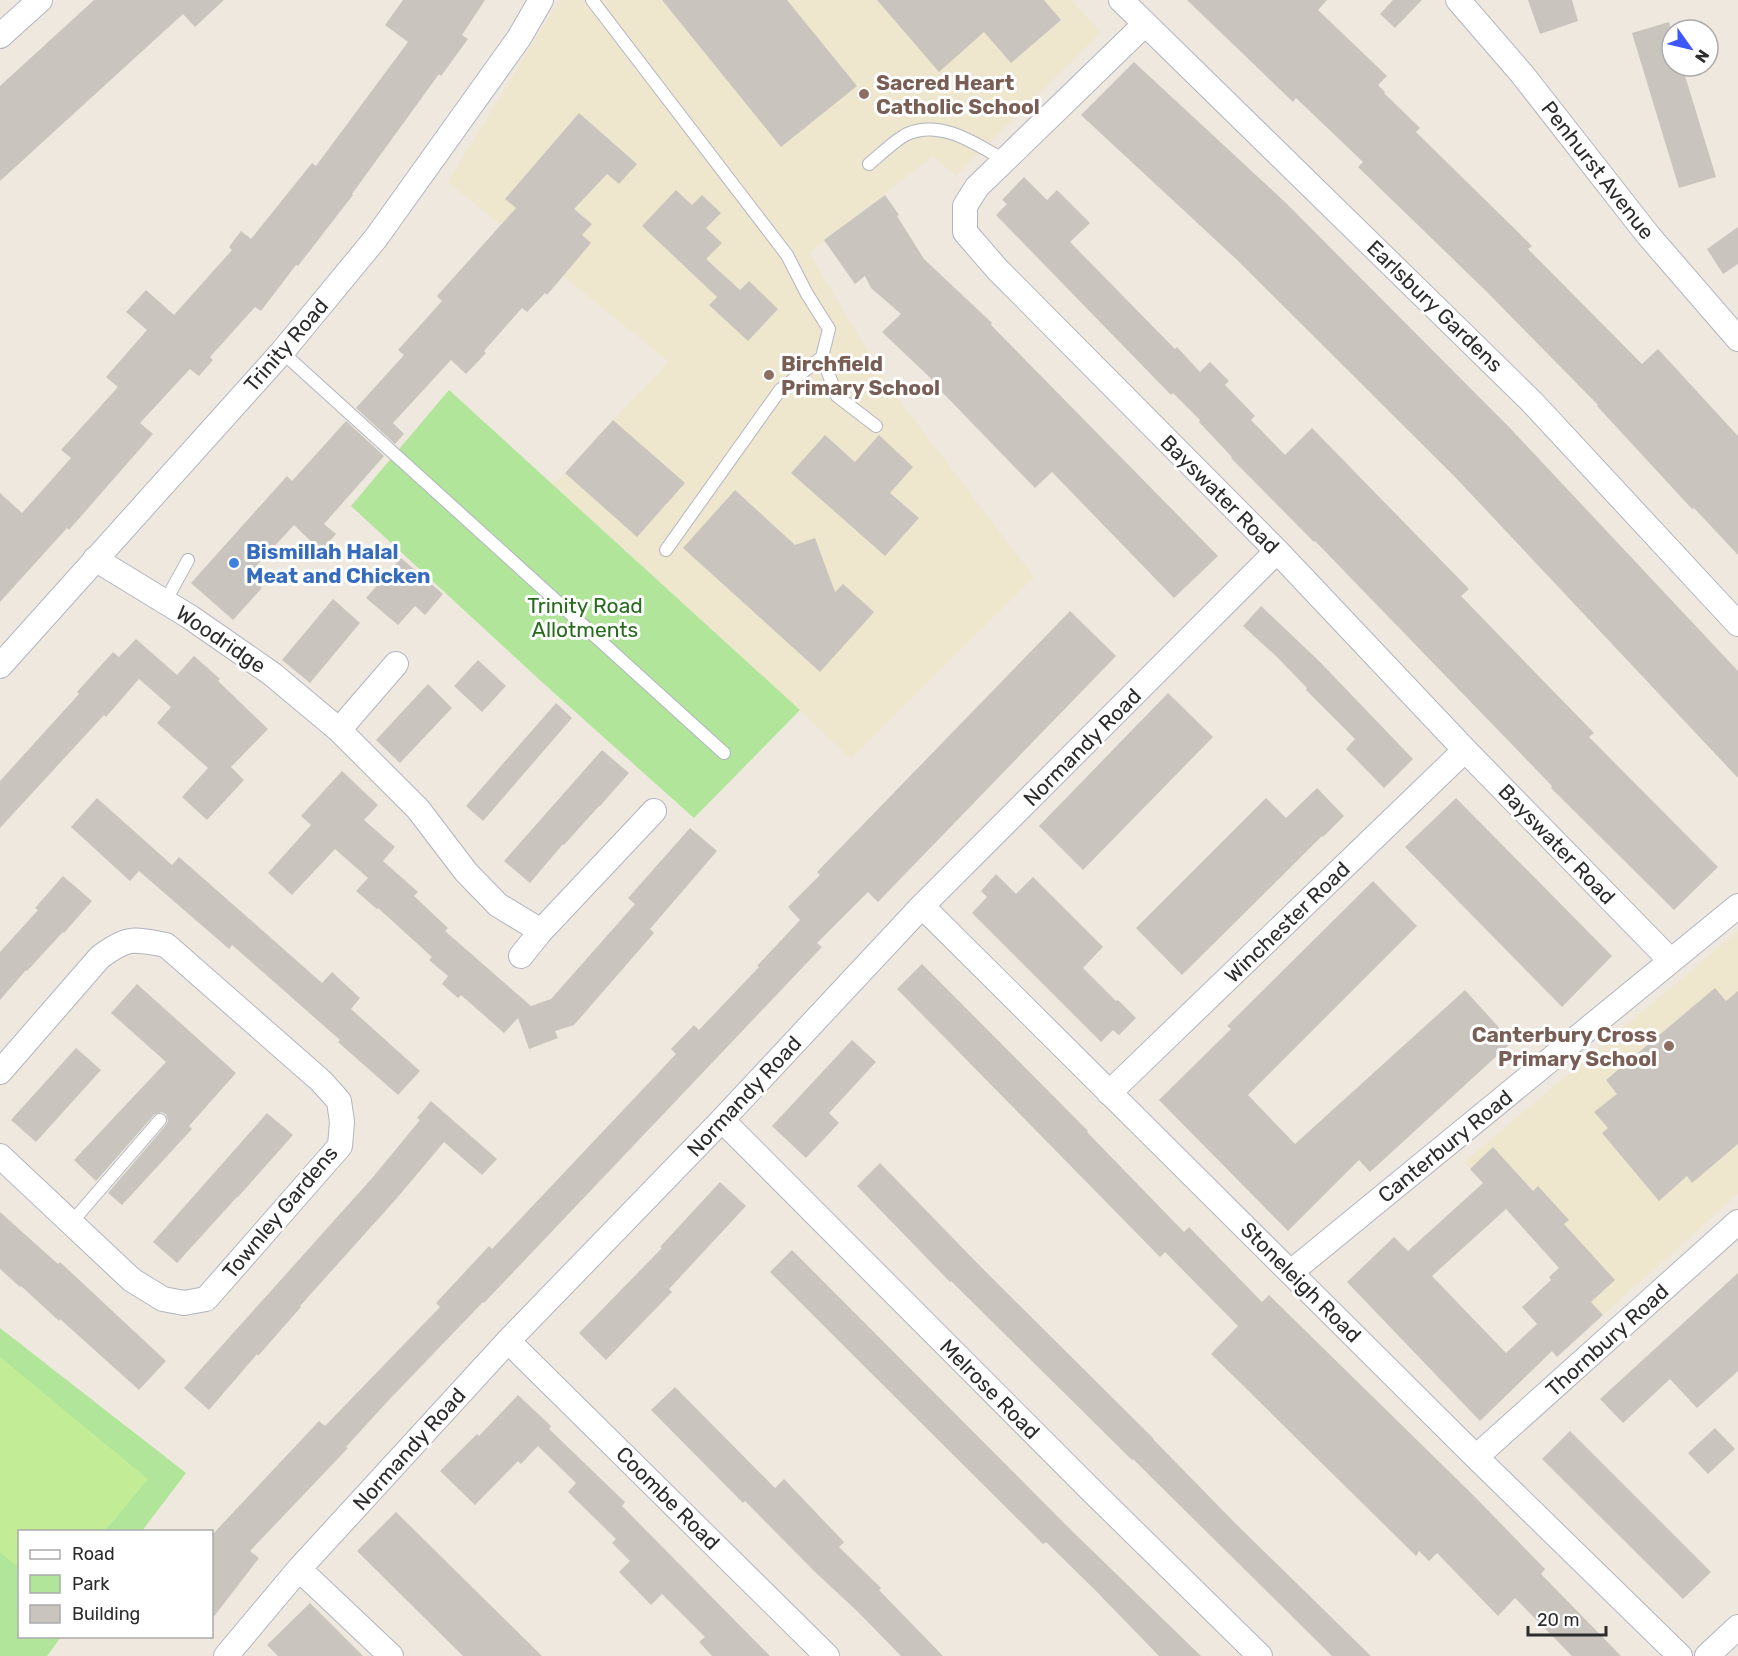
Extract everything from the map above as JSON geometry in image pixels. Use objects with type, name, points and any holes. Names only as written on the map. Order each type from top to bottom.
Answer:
[{"type":"street","points":[[0,36],[40,0]]},
{"type":"street","name":"Trinity Road","points":[[0,666],[282,352],[376,238],[519,38],[541,0]]},
{"type":"street","name":"Earlsbury Gardens","points":[[1121,0],[1532,402],[1738,624]]},
{"type":"street","name":"Penhurst Avenue","points":[[1458,0],[1522,74],[1648,235],[1738,339]]},
{"type":"street","name":"Bayswater Road","points":[[1145,24],[977,187],[964,206],[965,232],[997,269],[1277,551],[1465,750],[1671,961]]},
{"type":"street","name":"Normandy Road","points":[[226,1656],[299,1569],[508,1341],[722,1120],[922,906],[1277,551]]},
{"type":"street","name":"Woodridge","points":[[95,559],[190,617],[272,674],[339,730],[418,809],[466,872],[498,905],[542,931]]},
{"type":"street","points":[[339,730],[396,664]]},
{"type":"street","name":"Winchester Road","points":[[1109,1094],[1465,750]]},
{"type":"street","points":[[521,956],[654,811]]},
{"type":"street","name":"Stoneleigh Road","points":[[922,906],[1109,1094],[1680,1656]]},
{"type":"street","name":"Canterbury Road","points":[[1292,1272],[1738,906]]},
{"type":"street","name":"Townley Gardens","points":[[0,1072],[100,957],[118,944],[137,939],[166,945],[321,1081],[339,1101],[342,1122],[340,1146],[206,1299],[184,1303],[163,1299],[132,1280],[0,1156]]},
{"type":"street","name":"Melrose Road","points":[[722,1120],[1260,1656]]},
{"type":"street","name":"Thornbury Road","points":[[1476,1457],[1738,1222]]},
{"type":"street","name":"Coombe Road","points":[[508,1341],[827,1656]]},
{"type":"street","points":[[299,1569],[391,1656]]},
{"type":"street","points":[[1707,1656],[1738,1627]]},
{"type":"lane","points":[[592,0],[787,255],[807,294],[829,329],[822,357],[837,396],[876,426]]},
{"type":"lane","points":[[869,164],[905,135],[918,131],[942,130],[967,139],[1004,160]]},
{"type":"lane","points":[[282,352],[724,753]]},
{"type":"lane","points":[[666,549],[780,390],[822,357]]},
{"type":"lane","points":[[165,602],[188,560]]},
{"type":"lane","points":[[71,1223],[160,1120]]},
{"type":"shaded area","name":"Birchfield Primary School","points":[[559,0],[1071,0],[1101,32],[956,176],[933,156],[809,253],[890,388],[1034,577],[851,759],[553,484],[669,362],[448,182]]},
{"type":"shaded area","name":"Canterbury Cross Primary School","points":[[1738,931],[1738,1194],[1603,1315],[1464,1162]]},
{"type":"green space","name":"Trinity Road Allotments","points":[[449,390],[800,710],[694,818],[351,506]]},
{"type":"green space","points":[[0,1328],[186,1473],[143,1530],[18,1530],[18,1638],[60,1638],[47,1656],[0,1656]]},
{"type":"green space","points":[[0,1357],[148,1479],[106,1530],[18,1530],[18,1567],[0,1552]]},
{"type":"building","points":[[94,0],[224,0],[195,27],[183,14],[0,181],[0,86]]},
{"type":"building","points":[[403,0],[485,0],[462,35],[468,39],[441,76],[439,74],[353,195],[298,266],[296,265],[261,311],[255,307],[210,357],[213,360],[199,376],[190,369],[140,423],[153,434],[69,530],[67,528],[0,602],[0,493],[22,513],[71,458],[61,450],[118,387],[106,377],[147,330],[126,312],[146,290],[174,315],[232,250],[229,247],[241,231],[251,239],[312,163],[316,166],[408,42],[385,25]]},
{"type":"building","points":[[662,0],[787,0],[857,86],[781,147]]},
{"type":"building","points":[[877,0],[1044,0],[1061,20],[1011,63],[984,32],[939,72]]},
{"type":"building","points":[[1187,0],[1327,0],[1318,10],[1387,76],[1378,85],[1420,128],[1416,132],[1532,246],[1528,249],[1642,364],[1658,349],[1738,436],[1738,555],[1694,508],[1692,509],[1598,405],[1487,292],[1358,167],[1363,162],[1296,98],[1293,102]]},
{"type":"building","points":[[1393,0],[1422,0],[1395,28],[1380,14]]},
{"type":"building","points":[[1528,0],[1572,0],[1578,21],[1540,34]]},
{"type":"building","points":[[1660,25],[1660,78],[1686,78],[1716,177],[1679,188],[1632,33]]},
{"type":"building","points":[[1134,62],[1285,202],[1508,426],[1738,671],[1738,778],[1455,477],[1235,258],[1081,115]]},
{"type":"building","points":[[579,113],[637,164],[619,184],[607,174],[574,209],[592,224],[582,235],[591,243],[547,295],[545,293],[527,312],[522,308],[466,374],[451,360],[393,423],[404,434],[395,444],[356,408],[404,355],[398,350],[442,301],[437,296],[516,208],[505,199]]},
{"type":"building","points":[[1024,177],[1047,200],[1057,190],[1090,223],[1070,242],[1200,372],[1210,362],[1229,381],[1225,385],[1255,416],[1251,420],[1285,455],[1312,428],[1469,589],[1461,596],[1594,733],[1589,737],[1718,867],[1674,910],[1551,788],[1552,786],[1315,541],[1231,458],[1199,422],[1200,420],[1173,393],[1171,395],[996,215],[1007,204],[1002,200]]},
{"type":"building","points":[[676,190],[692,205],[702,195],[721,213],[706,228],[722,243],[706,259],[740,290],[749,281],[778,309],[748,341],[709,305],[717,297],[642,226]]},
{"type":"building","points":[[885,195],[924,259],[992,323],[991,325],[1218,556],[1174,598],[1052,472],[1035,488],[940,390],[942,389],[882,332],[901,314],[871,288],[865,276],[855,284],[824,240]]},
{"type":"building","points":[[1738,227],[1738,264],[1723,274],[1707,249]]},
{"type":"building","points":[[613,420],[685,483],[637,537],[565,473]]},
{"type":"building","points":[[346,421],[384,456],[324,524],[336,534],[321,551],[294,525],[248,575],[262,588],[233,620],[191,583],[287,476],[292,481]]},
{"type":"building","points":[[825,435],[855,462],[879,435],[913,467],[890,493],[919,518],[885,556],[791,473]]},
{"type":"building","points":[[735,490],[795,545],[815,538],[835,592],[843,584],[874,612],[820,672],[683,548]]},
{"type":"building","points":[[401,558],[443,594],[425,615],[415,606],[398,625],[366,598]]},
{"type":"building","points":[[333,599],[360,623],[310,683],[282,660]]},
{"type":"building","points":[[1261,606],[1320,662],[1413,759],[1384,788],[1346,749],[1355,739],[1277,657],[1243,626]]},
{"type":"building","points":[[1070,611],[1116,656],[878,902],[868,892],[817,943],[822,947],[387,1402],[346,1447],[348,1448],[250,1551],[259,1558],[213,1618],[213,1534],[319,1421],[325,1426],[440,1307],[436,1303],[489,1246],[492,1249],[676,1054],[671,1049],[694,1025],[699,1030],[759,967],[757,966],[800,920],[788,907],[820,875],[817,872]]},
{"type":"building","points":[[136,639],[177,675],[194,656],[220,679],[218,681],[268,729],[231,767],[244,780],[207,820],[182,797],[208,768],[157,723],[171,707],[139,679],[0,828],[0,781],[79,694],[77,692],[113,652],[119,657]]},
{"type":"building","points":[[478,660],[506,686],[482,712],[454,686]]},
{"type":"building","points":[[428,684],[452,708],[400,763],[376,740]]},
{"type":"building","points":[[1168,693],[1213,737],[1083,870],[1039,826]]},
{"type":"building","points":[[556,703],[572,718],[483,821],[466,806]]},
{"type":"building","points":[[602,750],[629,773],[530,883],[504,861]]},
{"type":"building","points":[[342,771],[378,805],[364,820],[395,847],[383,861],[418,892],[414,896],[448,928],[445,931],[531,1006],[551,999],[635,904],[628,898],[690,828],[717,851],[650,929],[654,933],[574,1025],[555,1031],[558,1038],[529,1049],[518,1018],[504,1033],[461,995],[458,998],[442,984],[448,976],[429,960],[432,957],[356,891],[368,878],[335,849],[292,895],[268,873],[311,825],[301,816]]},
{"type":"building","points":[[1317,788],[1344,816],[1182,975],[1136,928],[1266,798],[1286,818]]},
{"type":"building","points":[[97,798],[172,865],[179,857],[322,983],[332,972],[360,998],[351,1009],[420,1071],[398,1095],[338,1042],[340,1040],[232,945],[229,949],[139,871],[130,881],[71,827]]},
{"type":"building","points":[[1456,798],[1612,956],[1562,1007],[1405,847]]},
{"type":"building","points":[[996,874],[1016,894],[1033,877],[1103,947],[1083,968],[1136,1018],[1119,1035],[1113,1030],[1101,1042],[972,913],[987,897],[981,891]]},
{"type":"building","points":[[63,876],[92,901],[0,1000],[0,952],[38,910],[35,908]]},
{"type":"building","points":[[1373,881],[1417,926],[1248,1095],[1295,1144],[1465,990],[1512,1042],[1370,1172],[1359,1160],[1288,1231],[1159,1100],[1231,1029],[1227,1026]]},
{"type":"building","points":[[922,964],[1088,1131],[1184,1232],[1189,1227],[1262,1302],[1269,1295],[1475,1497],[1545,1569],[1541,1574],[1621,1656],[1572,1656],[1515,1598],[1498,1616],[1437,1553],[1429,1561],[1419,1551],[1416,1556],[1211,1354],[1238,1326],[1165,1252],[1160,1257],[897,989]]},
{"type":"building","points":[[137,984],[236,1073],[189,1126],[192,1129],[122,1205],[108,1193],[166,1125],[168,1121],[166,1114],[161,1112],[154,1115],[96,1181],[74,1160],[166,1062],[111,1013]]},
{"type":"building","points":[[1715,988],[1726,1001],[1738,991],[1738,1144],[1692,1183],[1687,1176],[1659,1201],[1602,1133],[1608,1128],[1594,1112],[1617,1094],[1606,1080]]},
{"type":"building","points":[[852,1040],[876,1062],[829,1113],[839,1123],[806,1158],[772,1126]]},
{"type":"building","points":[[76,1048],[101,1070],[36,1142],[11,1120]]},
{"type":"building","points":[[431,1101],[497,1159],[482,1175],[444,1142],[209,1410],[184,1388],[373,1177],[420,1120],[417,1118]]},
{"type":"building","points":[[267,1113],[293,1135],[177,1263],[153,1242]]},
{"type":"building","points":[[1493,1147],[1533,1191],[1538,1186],[1569,1220],[1564,1224],[1615,1280],[1591,1302],[1603,1315],[1557,1357],[1552,1351],[1480,1421],[1347,1282],[1394,1237],[1408,1251],[1483,1183],[1470,1169]],"holes":[[[1506,1209],[1559,1268],[1549,1277],[1551,1280],[1522,1307],[1537,1324],[1506,1353],[1432,1276]]]},
{"type":"building","points":[[880,1163],[1234,1522],[1371,1656],[1332,1656],[950,1282],[857,1186]]},
{"type":"building","points":[[720,1182],[746,1206],[669,1289],[672,1292],[606,1360],[579,1333],[662,1248],[660,1247]]},
{"type":"building","points":[[0,1212],[58,1264],[60,1262],[166,1361],[139,1390],[0,1269]]},
{"type":"building","points":[[792,1250],[1073,1532],[1201,1656],[1159,1656],[1046,1542],[1043,1544],[770,1272]]},
{"type":"building","points":[[1738,1273],[1738,1371],[1697,1408],[1670,1379],[1623,1423],[1600,1399]]},
{"type":"building","points":[[675,1387],[775,1488],[784,1479],[844,1542],[839,1547],[881,1588],[879,1590],[943,1656],[901,1656],[745,1501],[743,1503],[651,1410]]},
{"type":"building","points":[[518,1395],[551,1426],[549,1429],[625,1502],[622,1506],[770,1656],[712,1656],[699,1642],[705,1637],[662,1594],[651,1605],[619,1572],[630,1561],[612,1543],[616,1539],[568,1492],[576,1483],[538,1446],[521,1464],[518,1461],[475,1505],[440,1471],[477,1434],[479,1436]]},
{"type":"building","points":[[1715,1428],[1735,1449],[1708,1474],[1688,1453]]},
{"type":"building","points":[[1570,1431],[1711,1572],[1683,1599],[1542,1459]]},
{"type":"building","points":[[396,1512],[542,1656],[463,1656],[357,1551]]},
{"type":"building","points":[[310,1603],[363,1656],[278,1656],[267,1645]]},
{"type":"place","name":"Sacred Heart Catholic School","points":[[864,94]]},
{"type":"place","name":"Birchfield Primary School","points":[[769,375]]},
{"type":"place","name":"Bismillah Halal Meat and Chicken","points":[[234,563]]},
{"type":"place","name":"Canterbury Cross Primary School","points":[[1669,1046]]}]
